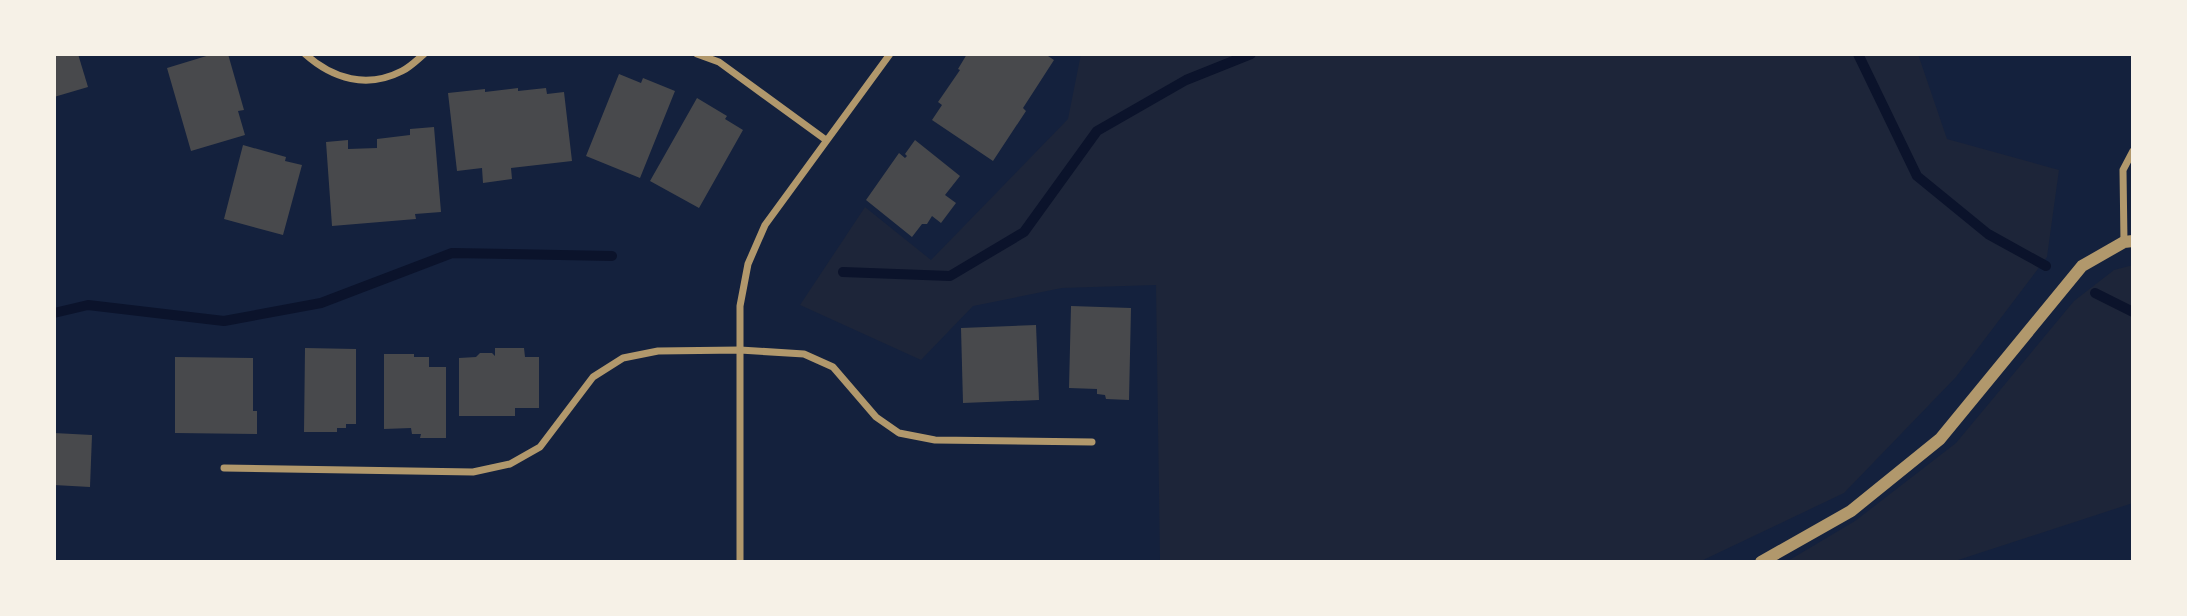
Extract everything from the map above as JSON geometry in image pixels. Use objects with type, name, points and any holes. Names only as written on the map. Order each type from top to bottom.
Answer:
[{"type":"street","points":[[305,54],[327,72],[352,80],[379,79],[403,71],[424,54]]},
{"type":"street","points":[[697,54],[719,62],[825,140]]},
{"type":"street","points":[[740,562],[740,306],[748,264],[765,225],[890,54]]},
{"type":"street","points":[[1761,562],[1851,511],[1940,439],[2082,266],[2128,241],[2123,170],[2133,151]]},
{"type":"street","points":[[224,468],[473,472],[510,464],[540,447],[593,377],[623,358],[658,351],[740,350],[804,354],[833,367],[876,417],[899,433],[935,440],[1092,442]]},
{"type":"shaded area","points":[[1081,54],[1918,54],[1947,139],[2059,170],[2047,257],[1956,377],[1844,493],[1699,562],[1160,562],[1156,285],[1062,288],[973,306],[921,360],[800,305],[865,207],[931,260],[1068,119]]},
{"type":"shaded area","points":[[2133,265],[2133,503],[1952,562],[1786,562],[1855,521],[1956,443],[2074,301],[2114,270]]},
{"type":"building","points":[[54,54],[78,54],[88,87],[54,97]]},
{"type":"building","points":[[213,54],[228,54],[244,110],[238,111],[245,135],[191,151],[167,68]]},
{"type":"building","points":[[967,54],[1045,54],[1054,60],[1023,108],[1026,111],[993,161],[932,120],[942,105],[938,102],[960,70],[958,69]]},
{"type":"building","points":[[619,74],[641,83],[643,78],[675,91],[640,178],[586,156]]},
{"type":"building","points":[[518,88],[518,91],[546,88],[547,94],[564,92],[572,161],[511,168],[512,179],[483,183],[482,168],[457,171],[448,93]]},
{"type":"building","points":[[697,98],[727,116],[725,119],[743,130],[699,208],[650,181]]},
{"type":"building","points":[[434,127],[441,212],[415,214],[416,219],[332,226],[326,142],[348,140],[348,149],[377,148],[377,139],[410,135],[410,129]]},
{"type":"building","points":[[915,140],[960,176],[945,195],[956,203],[941,223],[932,216],[912,237],[866,200],[899,153],[905,158]]},
{"type":"building","points":[[243,145],[286,157],[285,161],[302,165],[283,235],[224,219]]},
{"type":"building","points":[[1071,306],[1131,308],[1129,400],[1106,399],[1105,395],[1097,394],[1097,389],[1069,388]]},
{"type":"building","points":[[1036,325],[1039,400],[963,403],[961,328]]},
{"type":"building","points":[[305,348],[356,349],[356,424],[346,424],[346,428],[337,428],[337,432],[304,432]]},
{"type":"building","points":[[495,348],[524,348],[525,357],[539,357],[539,408],[515,408],[515,416],[459,416],[459,358],[476,357],[480,353],[492,353],[495,356]]},
{"type":"building","points":[[384,354],[429,357],[429,367],[446,367],[446,438],[420,438],[421,434],[412,434],[411,428],[384,429]]},
{"type":"building","points":[[175,357],[253,358],[253,411],[257,411],[257,434],[175,433]]},
{"type":"building","points":[[54,433],[92,435],[90,487],[54,485]]},
{"type":"waterway","points":[[843,272],[950,276],[1024,232],[1097,131],[1186,80],[1251,54]]},
{"type":"waterway","points":[[1858,54],[1917,176],[1988,234],[2046,266]]},
{"type":"waterway","points":[[54,313],[88,305],[224,321],[321,303],[452,253],[612,256]]},
{"type":"waterway","points":[[2095,293],[2133,312]]}]
